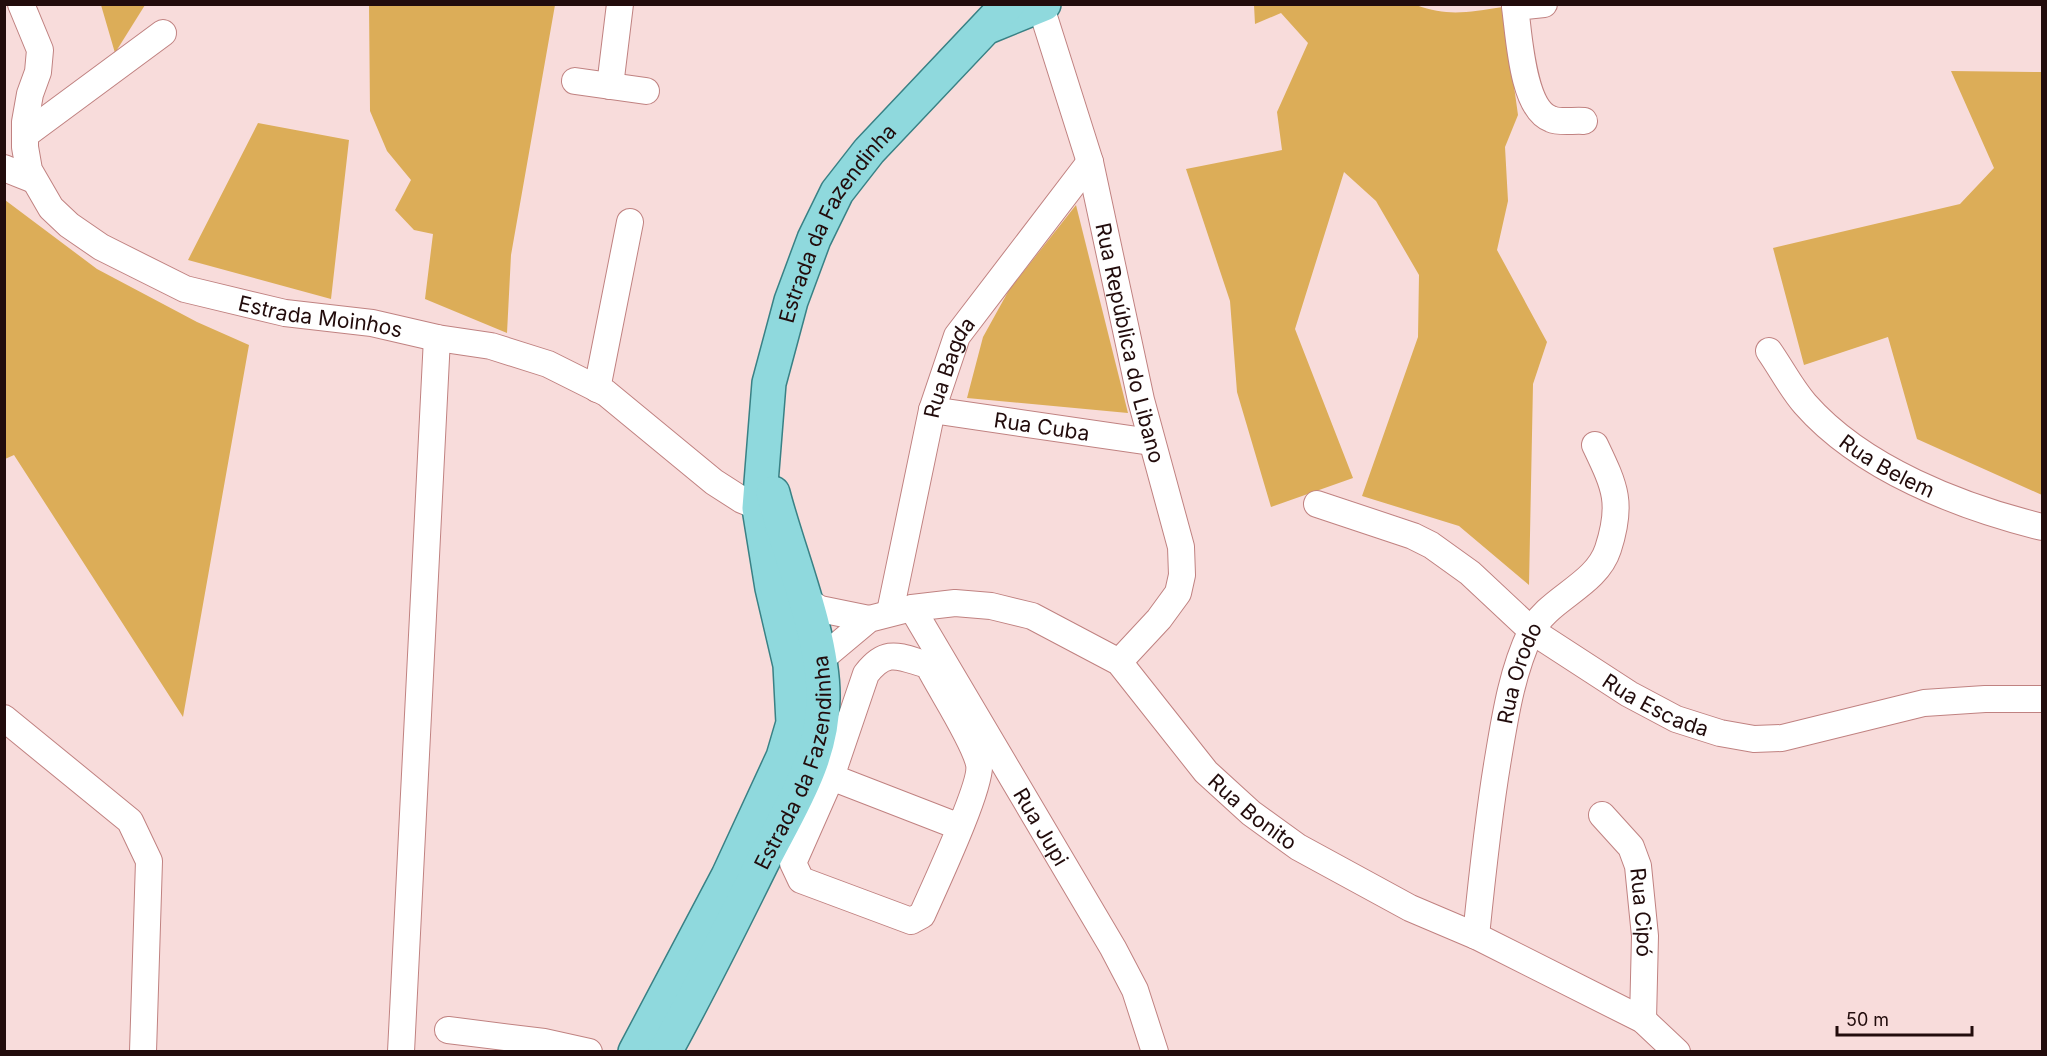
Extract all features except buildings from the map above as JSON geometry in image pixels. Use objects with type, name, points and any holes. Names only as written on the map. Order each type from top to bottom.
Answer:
[{"type":"main road","name":"Estrada da Fazendinha","points":[[635,1052],[728,876],[783,757],[793,723],[790,665],[772,588],[764,423],[776,348],[814,239],[837,192],[869,151],[999,15],[1042,5]]},
{"type":"main road","name":"Estrada da Fazendinha","points":[[665,1052],[821,771],[823,697],[820,660],[804,599],[769,511]]},
{"type":"street","name":"Estrada Moinhos","points":[[21,4],[40,50],[38,72],[30,94],[25,135],[29,170],[51,208],[69,225],[101,247],[184,289],[285,313],[372,324],[437,338],[491,346],[548,364],[606,393],[714,482],[769,511]]},
{"type":"street","points":[[610,86],[620,4]]},
{"type":"street","points":[[1544,4],[1515,8],[1530,97],[1539,111],[1551,120],[1584,121]]},
{"type":"street","name":"Rua República do Libano","points":[[1042,5],[1090,162],[1151,442],[1181,547],[1182,576],[1178,593],[1159,619],[1119,662]]},
{"type":"street","points":[[25,135],[163,33]]},
{"type":"street","points":[[575,81],[646,91]]},
{"type":"street","name":"Rua Bagda","points":[[890,613],[932,410],[957,336],[1090,162]]},
{"type":"street","points":[[4,168],[34,180]]},
{"type":"street","points":[[597,389],[630,222]]},
{"type":"street","points":[[401,1052],[437,338]]},
{"type":"street","name":"Rua Belem","points":[[1769,351],[1805,404],[1843,438],[1892,470],[1926,490],[1970,506],[2043,527]]},
{"type":"street","name":"Rua Cuba","points":[[932,410],[1151,442]]},
{"type":"street","name":"Rua Orodo","points":[[1476,936],[1486,831],[1505,715],[1532,631],[1550,608],[1599,566],[1607,551],[1617,500],[1613,482],[1595,445]]},
{"type":"street","name":"Rua Escada","points":[[1317,504],[1413,536],[1431,545],[1470,573],[1532,631],[1629,694],[1676,719],[1720,733],[1754,739],[1782,738],[1924,703],[1985,699],[2043,699]]},
{"type":"street","name":"Rua Bonito","points":[[804,599],[820,609],[890,613],[955,603],[991,606],[1032,616],[1119,662],[1206,772],[1251,813],[1298,847],[1410,908],[1476,936],[1643,1020],[1677,1052]]},
{"type":"street","points":[[820,660],[890,613]]},
{"type":"street","name":"Rua Jupi","points":[[890,613],[1113,948],[1135,990],[1155,1052]]},
{"type":"street","points":[[891,654],[928,665],[978,762],[980,771],[960,827],[922,915],[911,921],[801,880],[795,873],[793,863],[821,771],[866,674],[877,660],[891,654]]},
{"type":"street","points":[[4,718],[129,821],[149,861],[143,1052]]},
{"type":"street","points":[[821,771],[960,827]]},
{"type":"street","name":"Rua Cipó","points":[[1602,815],[1631,847],[1638,866],[1645,936],[1643,1020]]},
{"type":"street","points":[[448,1030],[544,1042],[589,1052]]},
{"type":"shaded area","points":[[101,5],[145,5],[115,53]]},
{"type":"shaded area","points":[[369,5],[555,5],[511,255],[507,333],[425,299],[433,234],[414,230],[395,210],[411,180],[387,151],[370,111]]},
{"type":"shaded area","points":[[1254,5],[1416,5],[1449,12],[1503,7],[1518,115],[1505,147],[1508,201],[1497,250],[1547,342],[1533,384],[1529,585],[1459,526],[1362,496],[1418,337],[1419,275],[1376,201],[1344,172],[1295,329],[1353,478],[1271,507],[1237,392],[1230,301],[1186,169],[1282,150],[1277,112],[1308,43],[1281,13],[1255,24]]},
{"type":"shaded area","points":[[1951,71],[2042,72],[2042,495],[1917,439],[1888,337],[1804,365],[1773,248],[1960,204],[1994,168]]},
{"type":"shaded area","points":[[258,123],[349,140],[331,299],[188,260]]},
{"type":"shaded area","points":[[5,200],[97,269],[197,322],[249,345],[183,717],[14,455],[5,459]]},
{"type":"shaded area","points":[[1076,205],[1128,413],[967,398],[983,337],[1009,290]]}]
